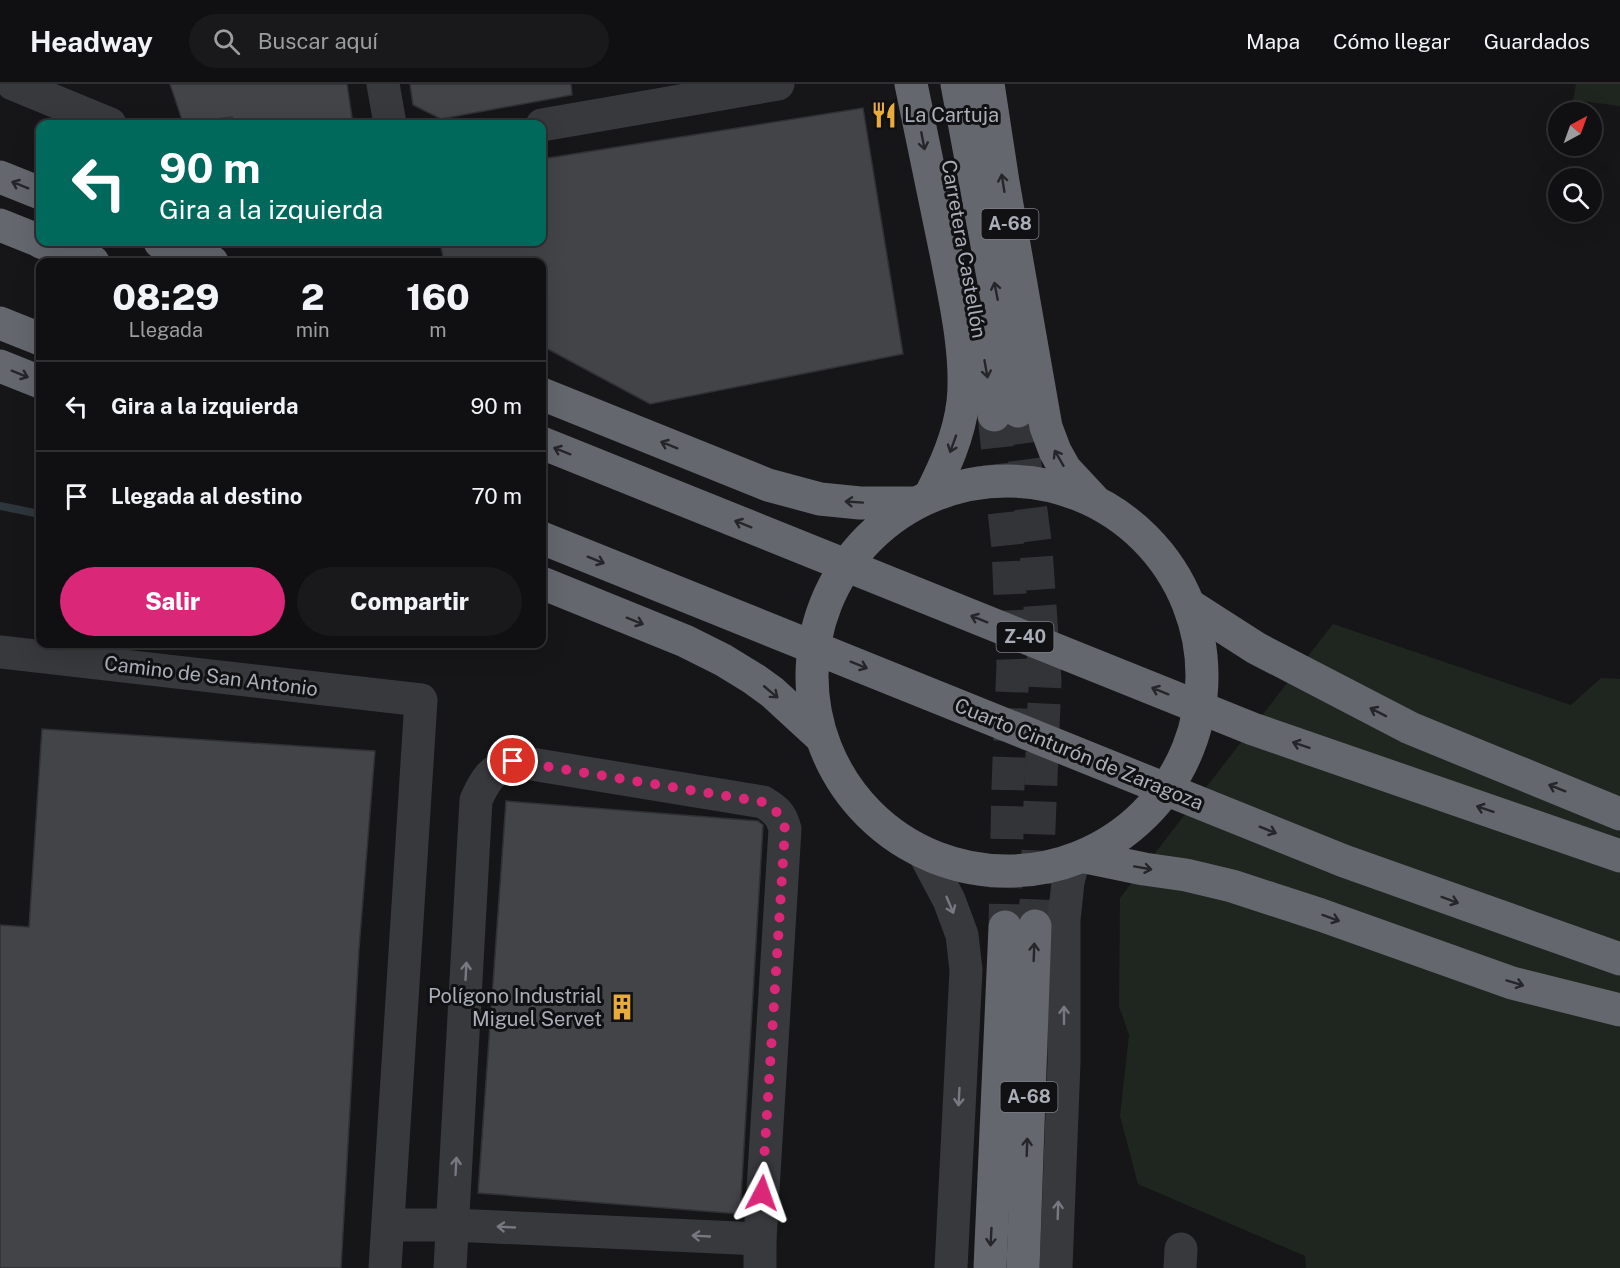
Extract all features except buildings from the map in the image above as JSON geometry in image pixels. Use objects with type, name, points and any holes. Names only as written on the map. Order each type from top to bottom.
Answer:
[{"type":"highway","points":[[911,84],[956,304],[963,364],[963,401],[957,435],[944,469],[921,500]]},
{"type":"highway","name":"Carretera Castellón","points":[[934,84],[1006,413],[957,84]]},
{"type":"highway","name":"A-68","points":[[988,84],[1046,427],[1054,451],[1065,469],[1096,502]]},
{"type":"highway","points":[[0,177],[36,191]]},
{"type":"highway","points":[[0,225],[36,239]]},
{"type":"highway","points":[[53,246],[83,258]]},
{"type":"highway","points":[[170,246],[202,258]]},
{"type":"highway","points":[[0,323],[36,337]]},
{"type":"highway","points":[[0,366],[36,380]]},
{"type":"highway","points":[[546,396],[777,488],[820,499],[860,502],[921,500]]},
{"type":"highway","name":"Z-40","points":[[546,445],[1253,729],[1620,856]]},
{"type":"highway","points":[[989,481],[1014,481],[1039,483],[1063,489],[1096,502],[1126,522],[1152,545],[1173,573],[1188,605],[1199,642],[1202,679],[1198,717],[1187,754],[1168,787],[1144,816],[1114,840],[1079,859],[1046,868],[1013,872],[979,870],[947,862],[924,853],[889,832],[860,806],[837,773],[821,737],[813,704],[811,671],[814,638],[823,606],[838,576],[857,549],[881,526],[921,500],[963,485],[989,481]]},
{"type":"highway","name":"Cuarto Cinturón de Zaragoza","points":[[546,540],[1355,865],[1620,959]]},
{"type":"highway","points":[[546,585],[685,641],[723,660],[772,693],[821,737]]},
{"type":"highway","points":[[1188,605],[1256,648],[1410,728],[1620,814]]},
{"type":"highway","points":[[1079,859],[1186,875],[1232,886],[1512,983],[1620,1010]]},
{"type":"highway","name":"A-68","points":[[990,1268],[1020,927],[1023,1268]]},
{"type":"street","points":[[13,84],[100,120]]},
{"type":"street","points":[[382,84],[389,120]]},
{"type":"street","points":[[546,125],[778,84]]},
{"type":"street","name":"Camino de San Antonio","points":[[0,652],[421,700],[388,1225]]},
{"type":"street","points":[[385,1268],[388,1225],[452,1225],[760,1253],[785,829],[775,809],[763,802],[513,761],[499,768],[485,782],[476,800],[452,1225],[450,1268]]},
{"type":"street","points":[[924,853],[949,900],[962,935],[966,970],[951,1268]]},
{"type":"street","points":[[1056,1268],[1064,1062],[1064,920],[1068,882],[1079,859]]},
{"type":"shaded area","points":[[1576,84],[1620,84],[1620,106],[1573,100]]},
{"type":"shaded area","points":[[1333,624],[1571,705],[1601,678],[1620,679],[1620,1268],[1306,1268],[1305,1256],[1138,1184],[1120,1116],[1129,1035],[1119,1006],[1120,898]]},
{"type":"waterway","points":[[0,506],[36,513]]},
{"type":"tunnel","points":[[1018,411],[1036,549],[1045,680],[1035,926]]},
{"type":"tunnel","points":[[994,415],[1008,548],[1013,665],[1005,927]]},
{"type":"place","name":"La Cartuja","points":[[884,115]]},
{"type":"place","name":"Polígono Industrial Miguel Servet","points":[[622,1007]]},
{"type":"route","points":[[513,761],[763,802],[775,809],[782,819],[785,829],[762,1193]]}]
